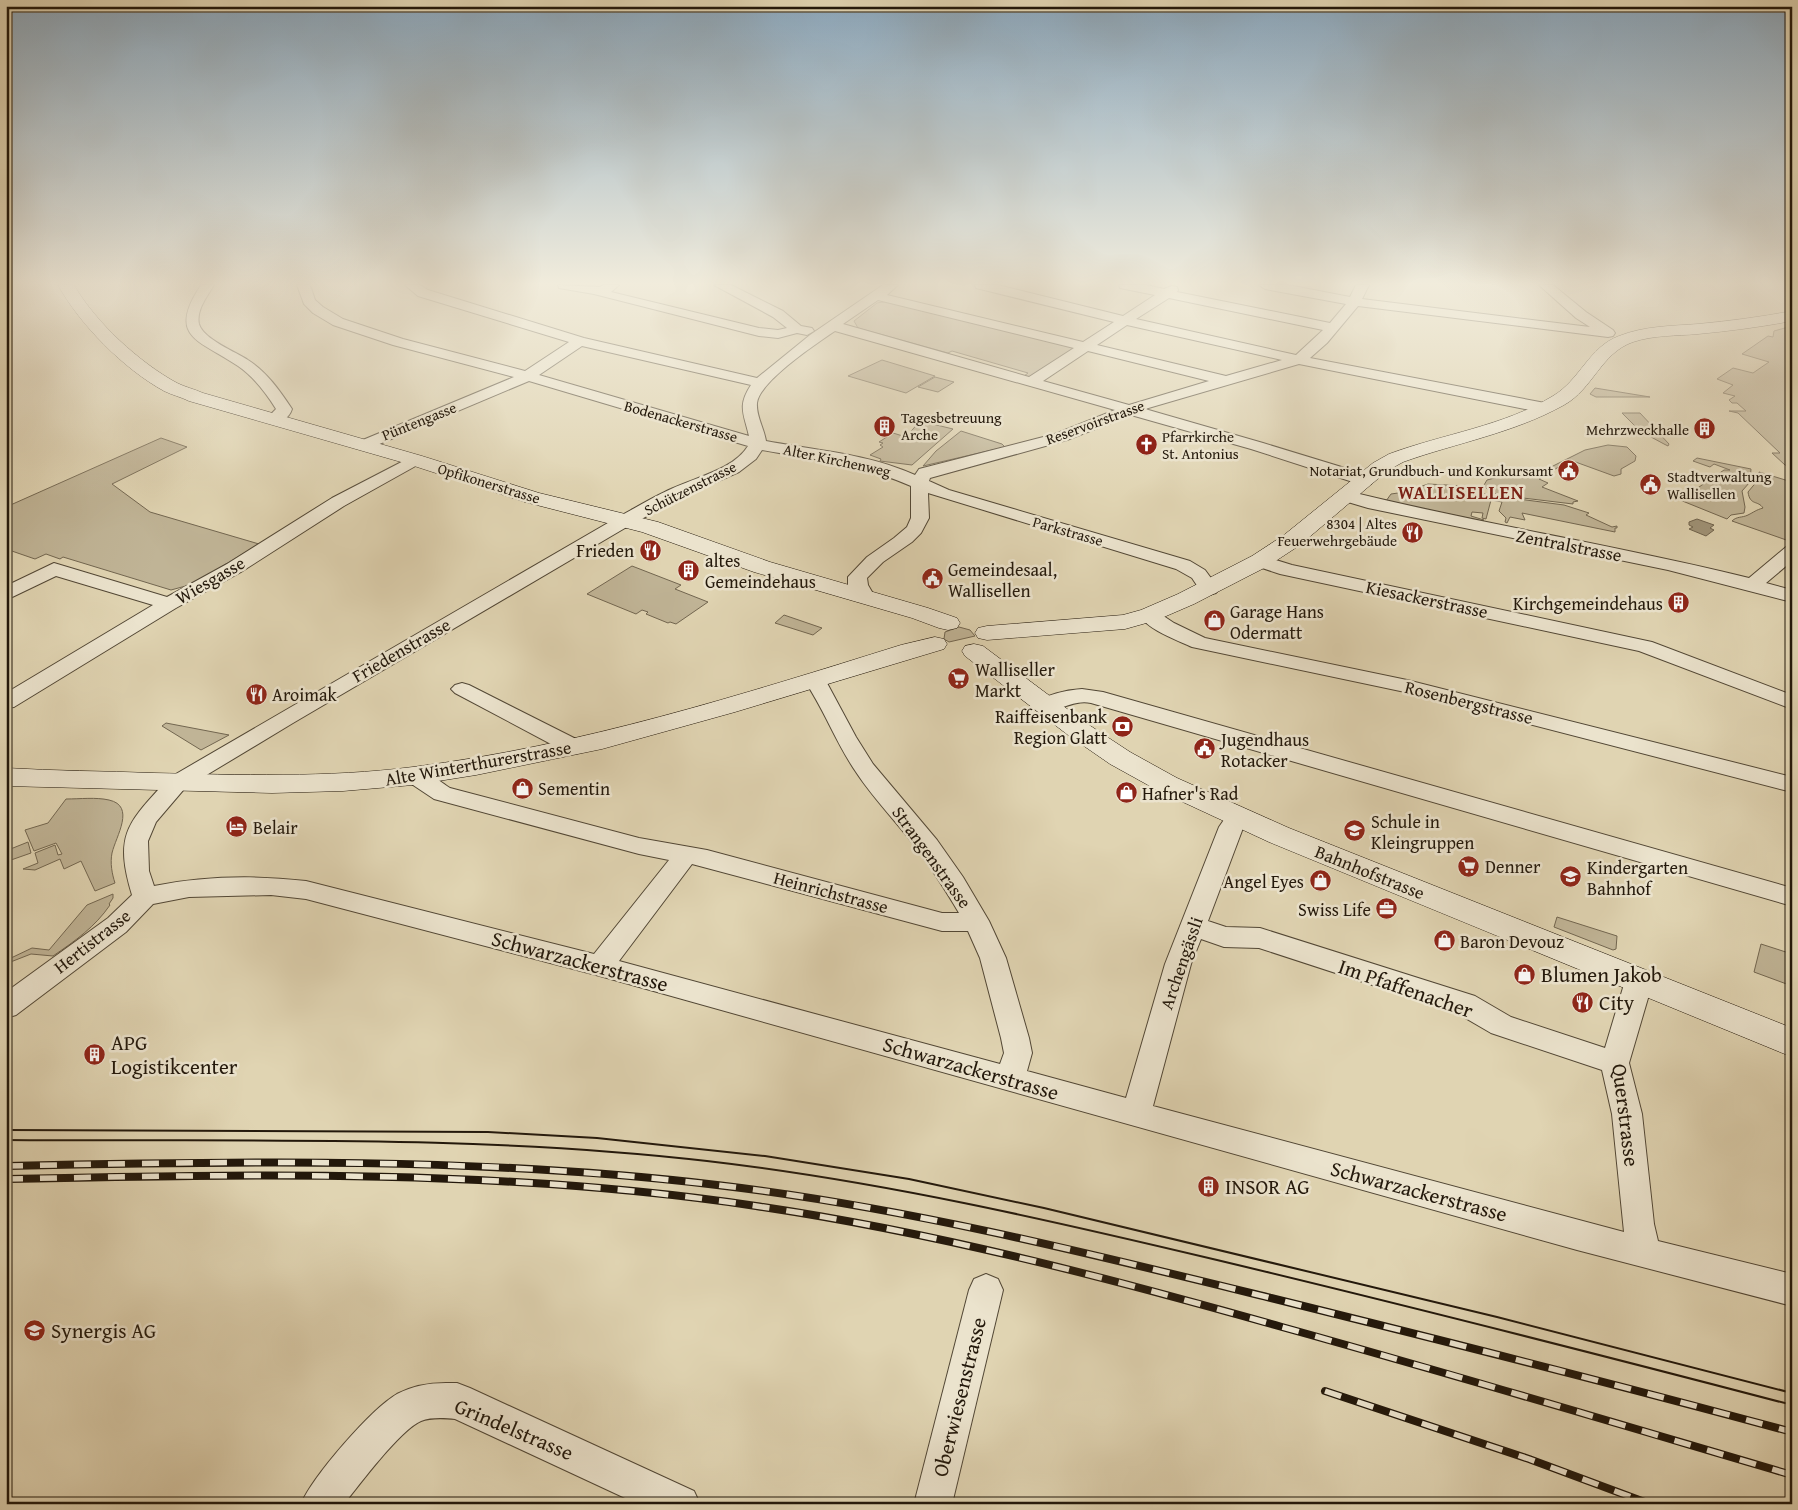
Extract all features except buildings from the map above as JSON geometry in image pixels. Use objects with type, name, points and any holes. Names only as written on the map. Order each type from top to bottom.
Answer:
[{"type":"main road","name":"Opfikonerstrasse","points":[[131,355],[157,378],[171,387],[196,397],[415,460],[532,498],[626,520],[762,567],[920,613],[942,633],[941,648],[956,653],[980,642]]},
{"type":"main road","points":[[980,642],[1104,625],[1149,615],[1209,589],[1260,561],[1292,540],[1380,467],[1410,452],[1503,424],[1544,408],[1572,392],[1602,355]]},
{"type":"main road","name":"Alte Winterthurerstrasse","points":[[6,777],[234,784],[415,776],[501,762],[574,747],[722,708],[910,650],[942,633]]},
{"type":"main road","name":"Bahnhofstrasse","points":[[980,642],[1045,706],[1120,758],[1167,784],[1238,817],[1792,1043]]},
{"type":"street","points":[[229,355],[242,363],[266,383],[284,409],[283,413],[274,419]]},
{"type":"street","name":"Bodenackerstrasse","points":[[449,355],[528,376],[758,444]]},
{"type":"street","name":"Püntengasse","points":[[364,445],[528,376],[559,355]]},
{"type":"street","points":[[641,355],[760,384]]},
{"type":"street","points":[[758,444],[750,404],[751,396],[770,374],[794,355]]},
{"type":"street","points":[[928,355],[1131,409],[1365,480]]},
{"type":"street","points":[[1033,382],[1073,355]]},
{"type":"street","points":[[1121,355],[1227,381]]},
{"type":"street","points":[[1278,355],[1544,408]]},
{"type":"street","name":"Reservoirstrasse","points":[[918,485],[920,478],[925,473],[1061,437],[1131,409],[1298,360],[1303,355]]},
{"type":"street","name":"Alter Kirchenweg","points":[[758,444],[866,464],[892,472],[918,485]]},
{"type":"street","name":"Schützenstrasse","points":[[626,520],[676,493],[732,468],[750,456],[758,444]]},
{"type":"street","name":"Wiesgasse","points":[[6,702],[169,604],[234,568],[338,502],[415,460]]},
{"type":"street","points":[[865,598],[858,585],[857,577],[866,566],[903,542],[918,526],[921,514],[918,485]]},
{"type":"street","name":"Parkstrasse","points":[[918,485],[1183,565],[1197,571],[1206,581],[1209,589]]},
{"type":"street","name":"Zentralstrasse","points":[[1347,496],[1511,534],[1753,584],[1792,596]]},
{"type":"street","name":"Friedenstrasse","points":[[177,783],[626,520]]},
{"type":"street","points":[[1753,584],[1792,551]]},
{"type":"street","name":"Kiesackerstrasse","points":[[1260,561],[1287,570],[1645,646],[1792,704]]},
{"type":"street","points":[[6,594],[54,569],[169,604]]},
{"type":"street","name":"Rosenbergstrasse","points":[[1149,615],[1167,627],[1199,643],[1407,686],[1792,785]]},
{"type":"street","name":"Strangenstrasse","points":[[814,680],[820,687],[845,737],[865,769],[928,846],[954,882],[976,921],[993,958],[1015,1038],[1018,1053],[1010,1078]]},
{"type":"street","points":[[462,689],[574,747]]},
{"type":"street","points":[[1045,706],[1072,695],[1083,694],[1095,697],[1792,897]]},
{"type":"street","name":"Heinrichstrasse","points":[[415,776],[442,794],[639,846],[706,858],[942,922],[976,921]]},
{"type":"street","name":"Hertistrasse","points":[[6,1007],[117,925],[145,897],[137,871],[136,841],[145,819],[177,783]]},
{"type":"street","name":"Archengässli","points":[[1136,1114],[1178,964],[1231,827],[1238,817]]},
{"type":"street","points":[[600,966],[686,855]]},
{"type":"street","name":"Schwarzackerstrasse","points":[[145,897],[189,888],[271,886],[306,890],[600,966],[1577,1235],[1792,1290]]},
{"type":"street","name":"Im Pfaffenacher","points":[[1194,926],[1224,937],[1260,938],[1464,1004],[1501,1025],[1616,1063]]},
{"type":"street","name":"Querstrasse","points":[[1639,981],[1616,1063],[1627,1114],[1638,1224],[1645,1252]]},
{"type":"street","name":"Oberwiesenstrasse","points":[[933,1504],[986,1290]]},
{"type":"street","name":"Grindelstrasse","points":[[320,1504],[387,1426],[410,1407],[434,1400],[458,1401],[681,1504]]},
{"type":"shaded area","points":[[967,355],[1064,355],[1031,378],[1024,376],[1028,373]]},
{"type":"shaded area","points":[[1747,355],[1792,355],[1792,468],[1785,465],[1772,453],[1780,453],[1738,413],[1729,411],[1746,411],[1737,403],[1732,403],[1729,400],[1735,396],[1723,393],[1733,385],[1717,379],[1733,368],[1753,373],[1769,362]]},
{"type":"shaded area","points":[[882,360],[935,376],[906,393],[848,376]]},
{"type":"shaded area","points":[[935,377],[954,382],[938,392],[918,387]]},
{"type":"shaded area","points":[[1595,388],[1650,397],[1596,397],[1590,394]]},
{"type":"shaded area","points":[[1622,413],[1640,413],[1669,444],[1668,446],[1640,431]]},
{"type":"shaded area","points":[[920,421],[953,429],[912,465],[880,461],[881,459],[870,455],[883,447],[880,445],[883,443],[879,442],[893,433],[906,437]]},
{"type":"shaded area","points":[[961,431],[1002,444],[1005,447],[923,466],[936,451]]},
{"type":"shaded area","points":[[161,438],[187,447],[112,484],[150,512],[259,544],[193,584],[171,590],[63,557],[60,559],[46,554],[35,559],[6,549],[6,507]]},
{"type":"shaded area","points":[[1608,445],[1627,447],[1636,456],[1635,461],[1621,469],[1621,474],[1614,476],[1570,460],[1539,479],[1548,483],[1542,487],[1578,501],[1573,502],[1573,504],[1498,495],[1487,489],[1484,485],[1487,480],[1502,476],[1537,474],[1585,450]]},
{"type":"shaded area","points":[[1697,458],[1751,469],[1750,482],[1742,491],[1745,507],[1744,513],[1731,515],[1727,519],[1680,500],[1724,470],[1730,470],[1714,464],[1710,467],[1693,461]]},
{"type":"shaded area","points":[[1759,472],[1792,482],[1792,542],[1732,521],[1763,508],[1750,499],[1748,492],[1758,480]]},
{"type":"shaded area","points":[[1428,484],[1465,486],[1488,495],[1564,505],[1589,513],[1586,515],[1612,527],[1617,526],[1617,528],[1615,528],[1615,532],[1522,513],[1525,520],[1510,517],[1507,523],[1505,522],[1506,518],[1499,511],[1502,502],[1491,500],[1486,519],[1482,518],[1483,513],[1472,512],[1471,516],[1484,520],[1482,521],[1386,501],[1391,494],[1405,492]]},
{"type":"shaded area","points":[[1697,519],[1714,525],[1710,528],[1714,530],[1706,536],[1689,529],[1693,527],[1689,525],[1689,522]]},
{"type":"shaded area","points":[[632,566],[681,585],[675,589],[708,602],[676,624],[668,623],[646,614],[648,612],[642,610],[636,614],[587,594]]},
{"type":"shaded area","points":[[784,615],[822,628],[813,635],[775,623]]},
{"type":"shaded area","points":[[959,627],[970,630],[975,636],[949,642],[944,639],[945,632]]},
{"type":"shaded area","points":[[166,723],[229,735],[201,750],[162,726]]},
{"type":"shaded area","points":[[66,799],[104,799],[117,803],[121,808],[122,822],[111,857],[115,883],[95,891],[81,861],[64,869],[60,859],[35,870],[23,869],[38,863],[35,853],[55,845],[58,855],[62,854],[56,843],[34,851],[25,830],[48,823]]},
{"type":"shaded area","points":[[28,842],[31,853],[11,860],[8,850]]},
{"type":"shaded area","points":[[113,894],[110,905],[98,920],[77,939],[53,956],[31,954],[8,963],[11,958],[32,948],[49,950],[87,905]]},
{"type":"shaded area","points":[[1557,917],[1617,936],[1616,949],[1613,950],[1554,927]]},
{"type":"shaded area","points":[[1761,944],[1792,954],[1792,986],[1754,972]]},
{"type":"tram line","points":[[6,1130],[488,1132],[597,1138],[765,1156],[909,1179],[1044,1208],[1497,1317],[1792,1393]]},
{"type":"tram line","points":[[6,1140],[269,1140],[445,1143],[620,1152],[772,1169],[964,1203],[1091,1230],[1433,1313],[1792,1405]]},
{"type":"railway","points":[[6,1166],[273,1162],[451,1165],[628,1176],[787,1194],[996,1233],[1134,1264],[1467,1347],[1792,1432]]},
{"type":"railway","points":[[6,1179],[288,1176],[475,1180],[569,1185],[663,1194],[823,1217],[955,1243],[1152,1291],[1410,1363],[1792,1475]]},
{"type":"railway","points":[[1325,1391],[1529,1459],[1650,1504]]},
{"type":"place","name":"Tagesbetreuung Arche","points":[[885,426]]},
{"type":"place","name":"Mehrzweckhalle","points":[[1705,429]]},
{"type":"place","name":"Pfarrkirche St. Antonius","points":[[1146,445]]},
{"type":"place","name":"Notariat, Grundbuch- und Konkursamt","points":[[1569,470]]},
{"type":"place","name":"Stadtverwaltung Wallisellen","points":[[1651,485]]},
{"type":"place","name":"8304 | Altes Feuerwehrgebäude","points":[[1413,532]]},
{"type":"place","name":"Frieden","points":[[650,550]]},
{"type":"place","name":"altes Gemeindehaus","points":[[689,570]]},
{"type":"place","name":"Gemeindesaal, Wallisellen","points":[[932,579]]},
{"type":"place","name":"Kirchgemeindehaus","points":[[1679,603]]},
{"type":"place","name":"Garage Hans Odermatt","points":[[1214,621]]},
{"type":"place","name":"Walliseller Markt","points":[[959,679]]},
{"type":"place","name":"Aroimak","points":[[256,694]]},
{"type":"place","name":"Raiffeisenbank Region Glatt","points":[[1123,726]]},
{"type":"place","name":"Jugendhaus Rotacker","points":[[1205,749]]},
{"type":"place","name":"Sementin","points":[[522,788]]},
{"type":"place","name":"Hafner's Rad","points":[[1126,793]]},
{"type":"place","name":"Belair","points":[[237,827]]},
{"type":"place","name":"Schule in Kleingruppen","points":[[1355,831]]},
{"type":"place","name":"Denner","points":[[1469,866]]},
{"type":"place","name":"Kindergarten Bahnhof","points":[[1571,877]]},
{"type":"place","name":"Angel Eyes","points":[[1320,881]]},
{"type":"place","name":"Swiss Life","points":[[1387,909]]},
{"type":"place","name":"Baron Devouz","points":[[1444,941]]},
{"type":"place","name":"Blumen Jakob","points":[[1525,974]]},
{"type":"place","name":"City","points":[[1583,1002]]},
{"type":"place","name":"APG Logistikcenter","points":[[95,1054]]},
{"type":"place","name":"INSOR AG","points":[[1209,1186]]},
{"type":"place","name":"Synergis AG","points":[[35,1330]]},
{"type":"district","name":"WALLISELLEN","points":[[1461,492]]}]
